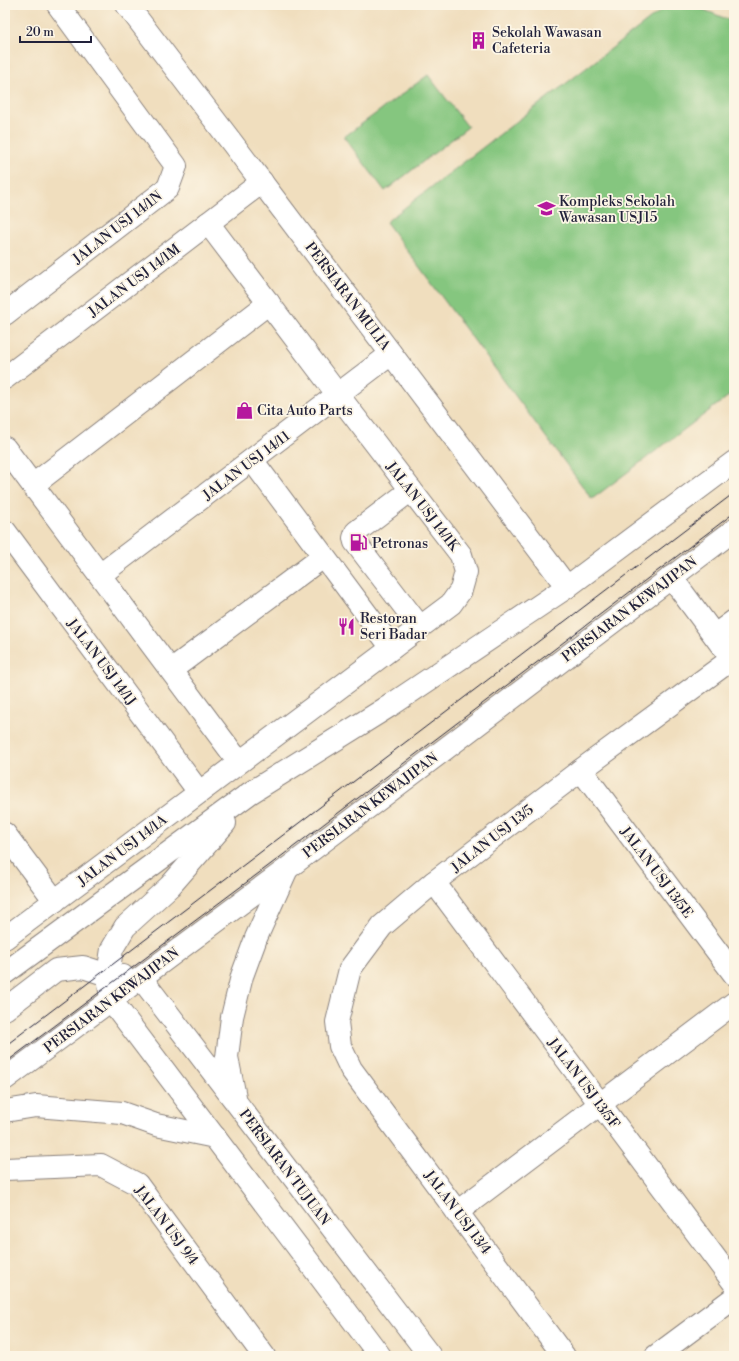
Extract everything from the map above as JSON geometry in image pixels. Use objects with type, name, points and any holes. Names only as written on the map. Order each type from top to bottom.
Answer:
[{"type":"street","name":"JALAN USJ 14/1N","points":[[5,314],[168,188],[176,166],[58,5]]},
{"type":"street","name":"PERSIARAN MULIA","points":[[127,5],[567,587]]},
{"type":"street","name":"JALAN USJ 14/1M","points":[[5,378],[262,182]]},
{"type":"street","name":"JALAN USJ 14/1K","points":[[208,223],[460,555],[466,572],[461,590],[451,604],[239,762]]},
{"type":"street","points":[[33,485],[269,303]]},
{"type":"street","name":"JALAN USJ 14/11","points":[[100,575],[391,354]]},
{"type":"street","points":[[5,448],[239,762]]},
{"type":"street","points":[[252,460],[392,648]]},
{"type":"street","points":[[5,973],[250,793],[390,705],[567,587],[734,462]]},
{"type":"street","points":[[411,490],[356,532],[354,538],[355,542],[420,627]]},
{"type":"street","name":"PERSIARAN KEWAJIPAN","points":[[5,1079],[288,868],[734,530]]},
{"type":"street","name":"JALAN USJ 14/1J","points":[[5,531],[199,792]]},
{"type":"street","points":[[171,670],[323,557]]},
{"type":"street","points":[[671,577],[733,660]]},
{"type":"street","points":[[715,635],[734,621]]},
{"type":"street","name":"JALAN USJ 13/5","points":[[351,1069],[340,1046],[337,1022],[350,969],[382,926],[434,882],[581,770],[733,660]]},
{"type":"street","name":"JALAN USJ 14/1A","points":[[5,938],[239,762]]},
{"type":"street","name":"JALAN USJ 13/5E","points":[[581,770],[734,974]]},
{"type":"street","points":[[250,793],[170,886],[125,927],[112,949],[108,975],[111,1000],[380,1356]]},
{"type":"street","points":[[5,834],[55,901]]},
{"type":"street","points":[[236,1102],[227,1057],[232,1017],[242,976],[256,938],[288,868]]},
{"type":"street","name":"JALAN USJ 13/5F","points":[[434,882],[734,1283]]},
{"type":"street","points":[[5,1009],[56,970],[83,967],[108,975],[140,978]]},
{"type":"street","name":"PERSIARAN TUJUAN","points":[[140,978],[430,1356]]},
{"type":"street","points":[[457,1212],[734,1003]]},
{"type":"street","name":"JALAN USJ 13/4","points":[[351,1069],[564,1356]]},
{"type":"street","points":[[5,1111],[36,1106],[122,1113],[156,1125],[215,1137]]},
{"type":"street","name":"JALAN USJ 9/4","points":[[5,1169],[101,1165],[137,1184],[264,1356]]},
{"type":"street","points":[[656,1356],[734,1298]]},
{"type":"green space","name":"Kompleks Sekolah Wawasan USJ15","points":[[668,5],[692,5],[734,22],[734,392],[592,499],[386,222]]},
{"type":"green space","points":[[428,75],[468,127],[385,191],[344,137]]},
{"type":"tram line","points":[[5,1046],[734,493]]},
{"type":"tram line","points":[[5,1063],[271,864],[734,513]]},
{"type":"place","name":"Sekolah Wawasan Cafeteria","points":[[479,40]]},
{"type":"place","name":"Kompleks Sekolah Wawasan USJ15","points":[[546,209]]},
{"type":"place","name":"Cita Auto Parts","points":[[244,410]]},
{"type":"place","name":"Petronas","points":[[359,543]]},
{"type":"place","name":"Restoran Seri Badar","points":[[347,626]]}]
